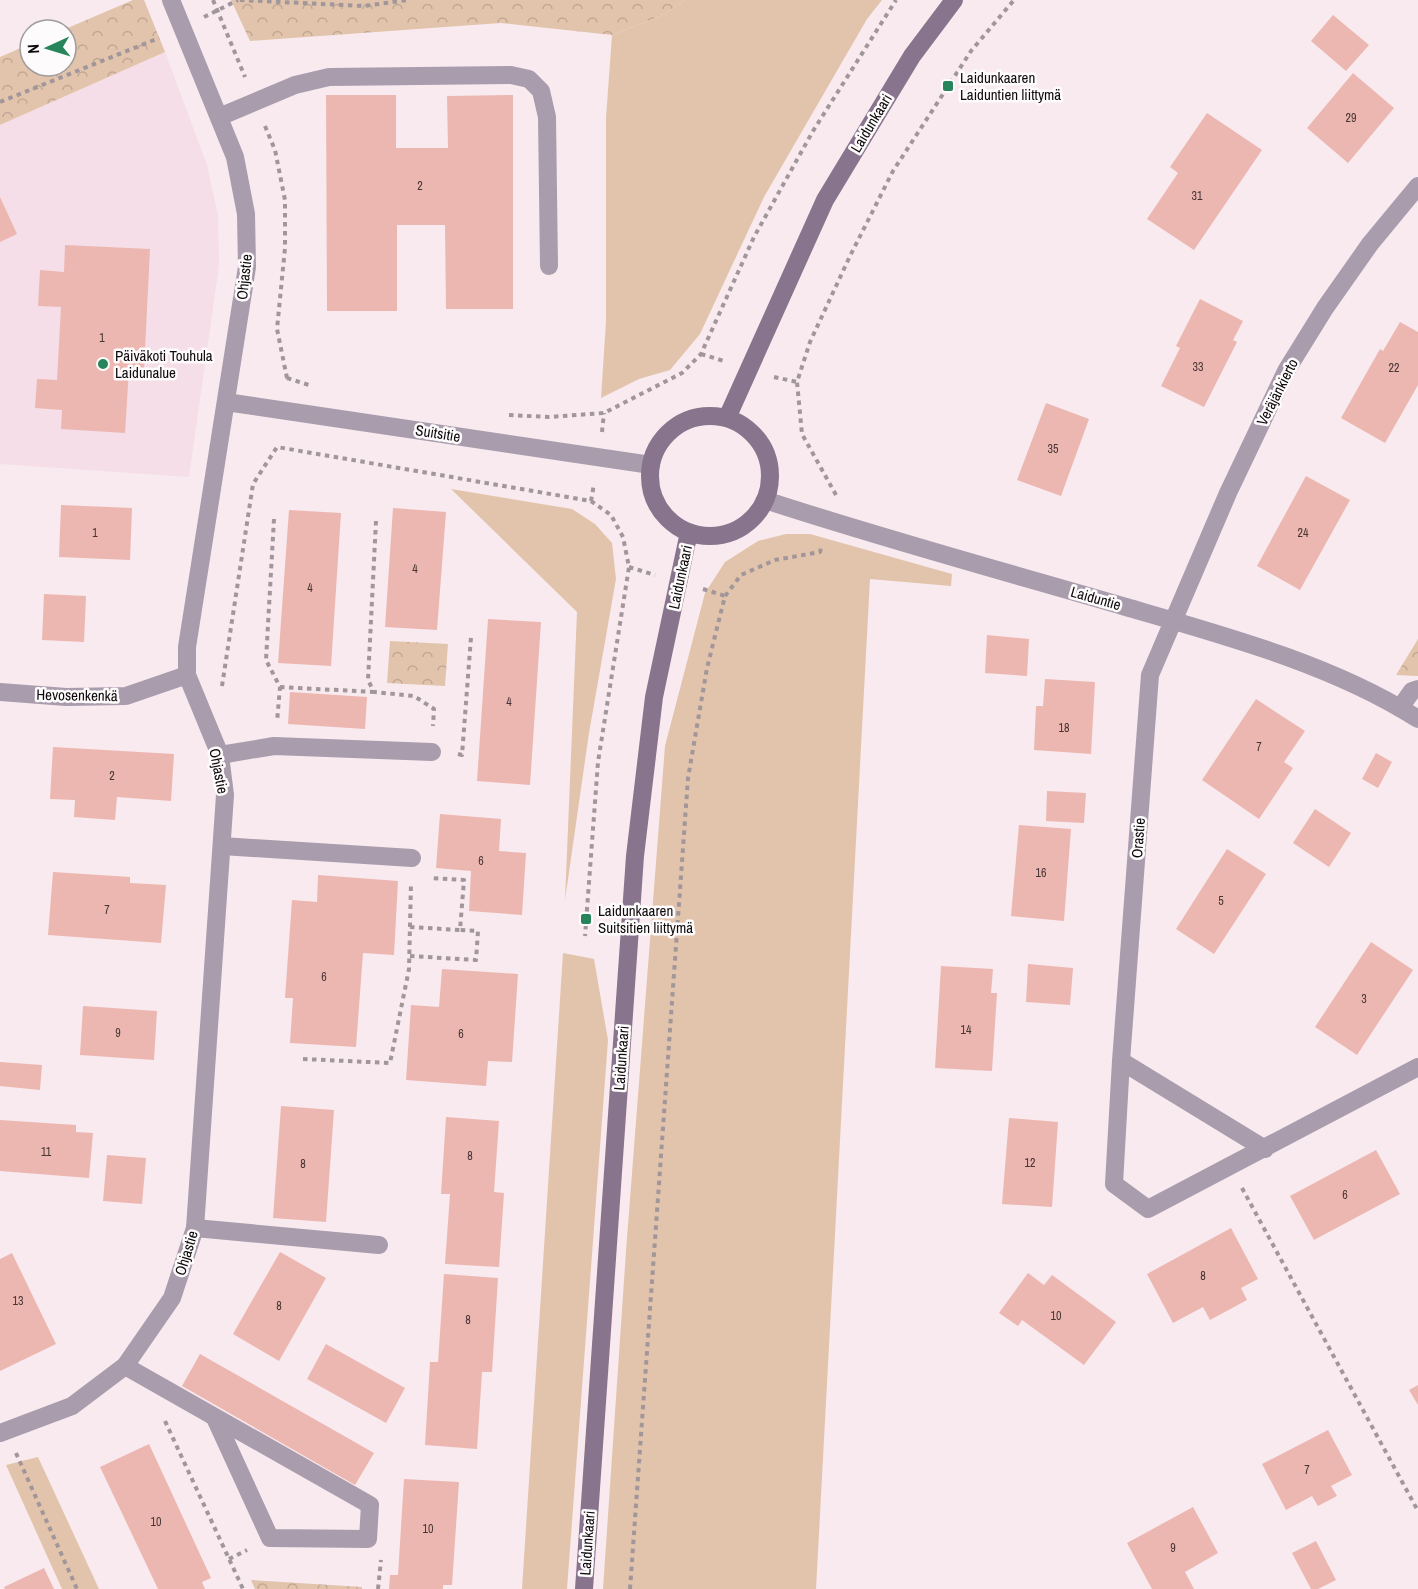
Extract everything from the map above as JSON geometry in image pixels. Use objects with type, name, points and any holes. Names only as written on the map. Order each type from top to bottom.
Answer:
[{"type":"street","name":"Ohjastie","points":[[0,1433],[72,1406],[125,1366],[172,1298],[195,1228],[225,795],[220,755],[187,675],[187,646],[247,267],[247,245],[246,214],[235,157],[171,0]]},
{"type":"street","name":"Laidunkaari","points":[[727,418],[825,200],[912,56],[954,0]]},
{"type":"street","points":[[219,117],[295,86],[329,77],[511,75],[529,79],[542,91],[547,117],[549,266]]},
{"type":"street","name":"Veräjänkierto","points":[[1174,621],[1228,493],[1286,371],[1325,308],[1370,244],[1418,186]]},
{"type":"street","name":"Suitsitie","points":[[226,402],[651,465]]},
{"type":"street","points":[[707,415],[727,418],[742,425],[755,436],[764,450],[769,466],[769,483],[765,500],[755,515],[741,527],[725,534],[707,536],[689,532],[674,524],[662,512],[654,498],[650,481],[651,465],[657,446],[670,430],[687,420],[707,415]]},
{"type":"street","name":"Laiduntie","points":[[765,500],[1174,621],[1301,662],[1401,708],[1418,719]]},
{"type":"street","name":"Laidunkaari","points":[[584,1589],[635,856],[654,697],[689,532]]},
{"type":"street","name":"Orastie","points":[[1174,621],[1150,675],[1114,1184],[1148,1209],[1418,1067]]},
{"type":"street","name":"Hevosenkenkä","points":[[0,692],[66,697],[126,696],[187,675]]},
{"type":"street","points":[[1401,708],[1412,691],[1418,689]]},
{"type":"street","points":[[220,755],[274,746],[432,752]]},
{"type":"street","points":[[222,846],[412,858]]},
{"type":"street","points":[[1121,1061],[1264,1149]]},
{"type":"street","points":[[195,1228],[379,1245]]},
{"type":"street","points":[[125,1366],[370,1505],[368,1539],[270,1538],[215,1418]]},
{"type":"path","points":[[0,102],[183,28],[239,0],[364,6],[408,0]]},
{"type":"path","points":[[502,415],[549,417],[604,413],[682,373],[701,354],[754,237],[813,130],[896,0]]},
{"type":"path","points":[[630,1589],[688,778],[707,668],[725,596],[741,575],[775,560],[820,552],[836,496],[802,434],[796,382],[810,342],[893,171],[971,51],[1014,0]]},
{"type":"path","points":[[287,378],[316,388]]},
{"type":"path","points":[[274,519],[266,660],[280,687],[274,746]]},
{"type":"path","points":[[374,693],[368,680],[375,521]]},
{"type":"path","points":[[585,936],[598,762],[629,567]]},
{"type":"path","points":[[280,687],[414,696],[434,709],[432,752],[462,755],[471,637]]},
{"type":"path","points":[[303,1059],[390,1062],[409,969],[412,858]]},
{"type":"path","points":[[412,877],[464,880],[460,930]]},
{"type":"path","points":[[410,927],[478,931],[476,960],[410,956]]},
{"type":"path","points":[[1230,1167],[1418,1511]]},
{"type":"path","points":[[160,1414],[243,1589]]},
{"type":"path","points":[[15,1451],[77,1589]]},
{"type":"shaded area","name":"Päiväkoti Touhula Laidunalue","points":[[165,52],[207,165],[218,216],[219,265],[189,477],[0,464],[0,125]]},
{"type":"green space","points":[[133,0],[144,0],[165,52],[0,125],[0,57],[18,49],[18,78],[78,78],[78,24]]},
{"type":"green space","points":[[231,0],[685,0],[663,15],[612,35],[501,23],[250,41]]},
{"type":"green space","points":[[685,0],[882,0],[867,19],[764,197],[700,334],[670,370],[639,379],[601,398],[606,321],[606,118],[612,35],[663,15]]},
{"type":"green space","points":[[451,489],[572,509],[595,524],[612,543],[616,579],[589,733],[565,900],[577,612]]},
{"type":"green space","points":[[786,534],[810,534],[952,574],[951,586],[870,579],[816,1589],[603,1589],[626,1251],[665,746],[705,593],[725,562],[758,541]]},
{"type":"green space","points":[[1418,639],[1418,676],[1396,675]]},
{"type":"green space","points":[[390,641],[448,644],[445,686],[387,683]]},
{"type":"green space","points":[[563,953],[594,959],[608,1040],[567,1589],[522,1589]]},
{"type":"green space","points":[[38,1457],[99,1589],[62,1589],[6,1465]]},
{"type":"green space","points":[[251,1580],[362,1587],[362,1589],[255,1589]]},
{"type":"building","points":[[1333,15],[1369,45],[1346,71],[1311,41]]},
{"type":"building","points":[[1353,73],[1394,108],[1348,163],[1307,128]]},
{"type":"building","points":[[326,95],[396,95],[396,148],[448,148],[447,96],[513,95],[513,309],[446,309],[445,225],[397,225],[397,311],[327,311]]},
{"type":"building","points":[[1207,113],[1262,150],[1194,250],[1147,219],[1178,173],[1170,167]]},
{"type":"building","points":[[0,197],[17,234],[0,242]]},
{"type":"building","points":[[65,245],[150,249],[144,370],[129,369],[125,433],[61,429],[62,410],[35,408],[37,379],[57,380],[61,307],[38,306],[40,270],[64,272]]},
{"type":"building","points":[[1200,299],[1243,321],[1233,340],[1237,342],[1204,407],[1161,386],[1180,348],[1176,346]]},
{"type":"building","points":[[1400,322],[1418,332],[1418,385],[1385,443],[1341,418],[1380,349],[1383,351]]},
{"type":"building","points":[[1046,403],[1089,419],[1061,496],[1017,480]]},
{"type":"building","points":[[1306,476],[1350,500],[1300,590],[1257,566]]},
{"type":"building","points":[[61,505],[132,508],[130,560],[59,557]]},
{"type":"building","points":[[393,508],[446,512],[437,630],[385,627]]},
{"type":"building","points":[[289,510],[341,513],[331,666],[278,663]]},
{"type":"building","points":[[44,594],[86,596],[84,642],[42,640]]},
{"type":"building","points":[[488,619],[541,622],[530,785],[477,781]]},
{"type":"building","points":[[987,635],[1029,639],[1027,676],[985,673]]},
{"type":"building","points":[[1045,679],[1095,682],[1091,754],[1034,750],[1036,706],[1043,706]]},
{"type":"building","points":[[290,692],[367,697],[365,729],[288,724]]},
{"type":"building","points":[[1256,699],[1305,731],[1284,762],[1293,768],[1259,819],[1202,780]]},
{"type":"building","points":[[53,747],[174,754],[171,801],[117,797],[115,820],[74,817],[75,800],[50,799]]},
{"type":"building","points":[[1376,753],[1392,762],[1378,788],[1362,779]]},
{"type":"building","points":[[1047,791],[1086,793],[1084,823],[1046,821]]},
{"type":"building","points":[[1315,809],[1351,833],[1329,867],[1293,843]]},
{"type":"building","points":[[440,814],[501,819],[499,851],[526,853],[522,915],[469,911],[471,871],[436,868]]},
{"type":"building","points":[[1019,825],[1071,829],[1064,921],[1011,916]]},
{"type":"building","points":[[1227,849],[1266,874],[1214,954],[1176,929]]},
{"type":"building","points":[[53,872],[130,877],[130,883],[166,885],[161,943],[48,935]]},
{"type":"building","points":[[318,875],[398,881],[394,955],[363,953],[356,1047],[290,1043],[293,998],[285,998],[292,900],[317,902]]},
{"type":"building","points":[[1371,942],[1413,970],[1357,1055],[1315,1027]]},
{"type":"building","points":[[1028,964],[1073,968],[1070,1005],[1026,1002]]},
{"type":"building","points":[[941,966],[993,969],[991,993],[997,993],[992,1071],[935,1068]]},
{"type":"building","points":[[442,969],[518,974],[512,1062],[488,1061],[486,1086],[406,1080],[411,1005],[439,1007]]},
{"type":"building","points":[[83,1006],[157,1011],[154,1060],[80,1055]]},
{"type":"building","points":[[0,1062],[42,1065],[40,1090],[0,1086]]},
{"type":"building","points":[[281,1106],[334,1110],[326,1222],[273,1218]]},
{"type":"building","points":[[446,1117],[499,1121],[494,1192],[504,1193],[499,1267],[445,1264],[450,1194],[441,1194]]},
{"type":"building","points":[[1009,1118],[1058,1122],[1052,1207],[1002,1204]]},
{"type":"building","points":[[0,1120],[76,1125],[76,1132],[93,1133],[89,1178],[0,1171]]},
{"type":"building","points":[[1376,1150],[1400,1194],[1314,1240],[1290,1196]]},
{"type":"building","points":[[107,1155],[146,1158],[142,1204],[103,1201]]},
{"type":"building","points":[[1231,1228],[1258,1279],[1241,1288],[1247,1300],[1210,1320],[1203,1307],[1173,1323],[1147,1274]]},
{"type":"building","points":[[280,1252],[326,1278],[279,1361],[233,1334]]},
{"type":"building","points":[[12,1253],[56,1344],[0,1371],[0,1259]]},
{"type":"building","points":[[1028,1273],[1044,1285],[1052,1275],[1116,1322],[1084,1365],[1022,1320],[1018,1326],[999,1313]]},
{"type":"building","points":[[444,1274],[498,1278],[492,1372],[482,1372],[477,1449],[425,1445],[430,1362],[438,1362]]},
{"type":"building","points":[[326,1344],[405,1388],[386,1423],[307,1379]]},
{"type":"building","points":[[200,1354],[374,1453],[355,1485],[182,1386]]},
{"type":"building","points":[[1418,1385],[1418,1405],[1409,1390]]},
{"type":"building","points":[[1328,1430],[1352,1475],[1331,1486],[1337,1496],[1318,1506],[1312,1496],[1286,1510],[1262,1464]]},
{"type":"building","points":[[149,1444],[211,1578],[202,1582],[205,1589],[158,1589],[100,1467]]},
{"type":"building","points":[[404,1479],[459,1482],[452,1585],[443,1585],[443,1589],[389,1589],[390,1575],[398,1575]]},
{"type":"building","points":[[1193,1507],[1218,1553],[1185,1572],[1194,1589],[1152,1589],[1127,1543]]},
{"type":"building","points":[[1316,1541],[1336,1580],[1318,1589],[1311,1589],[1292,1553]]},
{"type":"building","points":[[44,1568],[54,1589],[5,1589],[4,1587]]},
{"type":"place","name":"Laidunkaaren Laiduntien liittymä","points":[[948,86]]},
{"type":"place","name":"Päiväkoti Touhula Laidunalue","points":[[103,364]]},
{"type":"place","name":"Laidunkaaren Suitsitien liittymä","points":[[586,919]]}]
